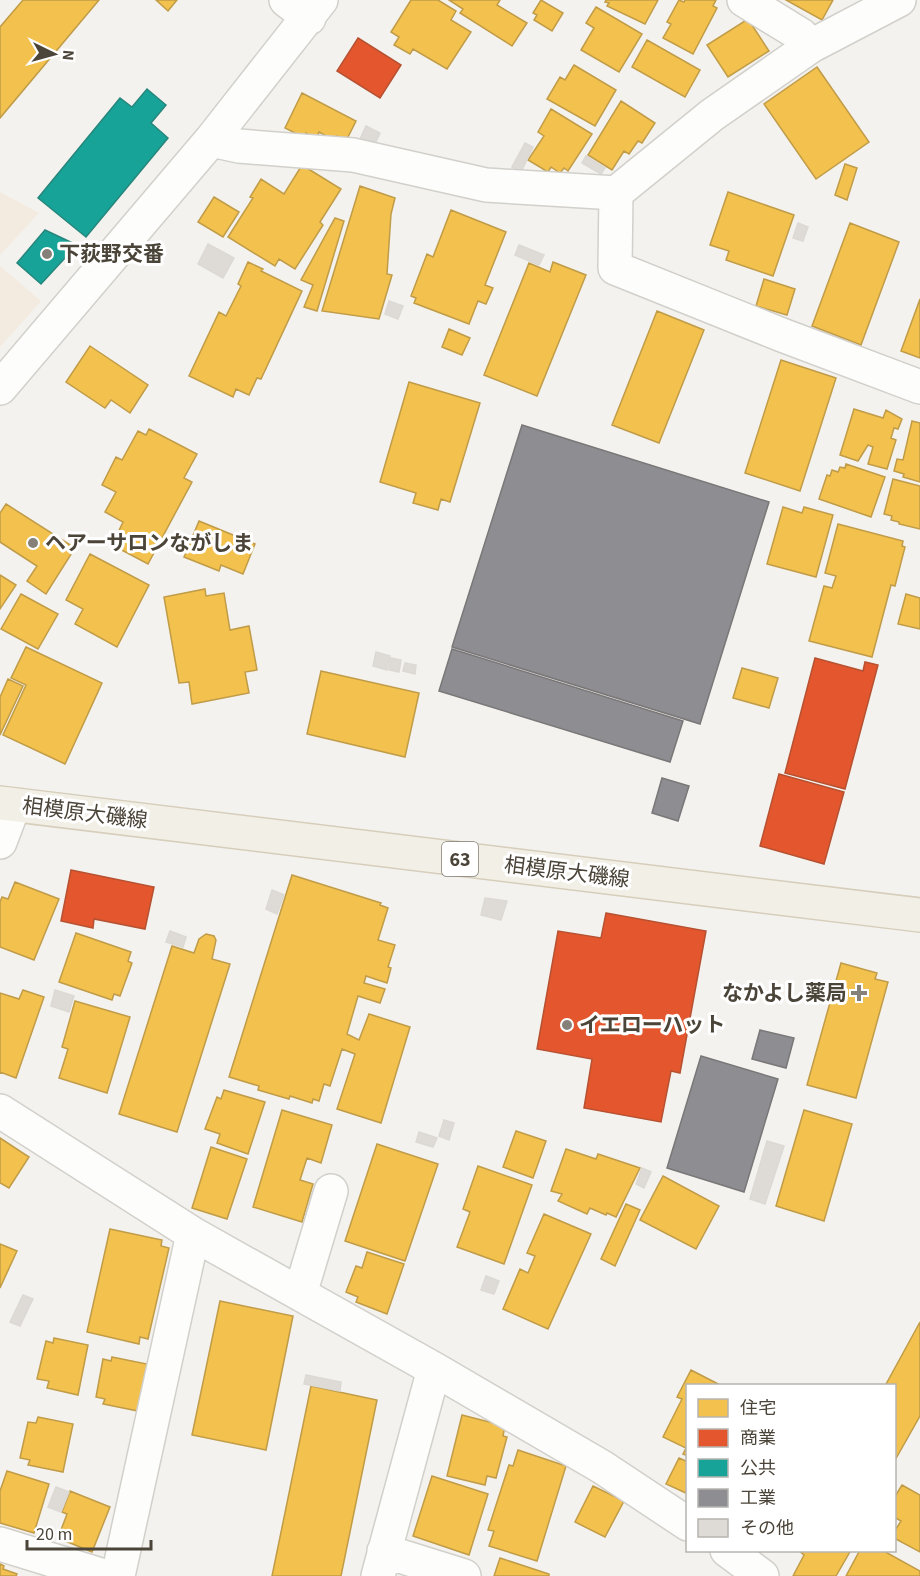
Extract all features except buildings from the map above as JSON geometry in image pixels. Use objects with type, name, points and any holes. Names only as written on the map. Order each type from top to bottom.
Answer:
[{"type":"main road","name":"相模原大磯線","points":[[7,804],[920,915]]},
{"type":"street","points":[[744,0],[801,35],[811,46]]},
{"type":"street","points":[[211,140],[238,146],[353,155],[486,185],[616,193],[712,115],[811,46],[899,0]]},
{"type":"street","points":[[0,388],[211,140],[305,6]]},
{"type":"street","points":[[616,193],[615,268],[920,387]]},
{"type":"street","points":[[0,842],[7,804]]},
{"type":"street","points":[[0,1111],[193,1234],[434,1369],[602,1467],[686,1523]]},
{"type":"street","points":[[300,1294],[332,1191]]},
{"type":"street","points":[[118,1576],[193,1234]]},
{"type":"street","points":[[434,1369],[381,1563],[464,1576]]},
{"type":"street","points":[[0,1544],[104,1576]]},
{"type":"street","points":[[728,1552],[762,1576]]},
{"type":"shaded area","points":[[0,192],[39,213],[0,255]]},
{"type":"shaded area","points":[[0,266],[41,301],[0,347]]},
{"type":"place","name":"下荻野交番","points":[[47,254]]},
{"type":"place","name":"ヘアーサロンながしま","points":[[33,543]]},
{"type":"place","name":"なかよし薬局","points":[[859,993]]},
{"type":"place","name":"イエローハット","points":[[567,1025]]}]
